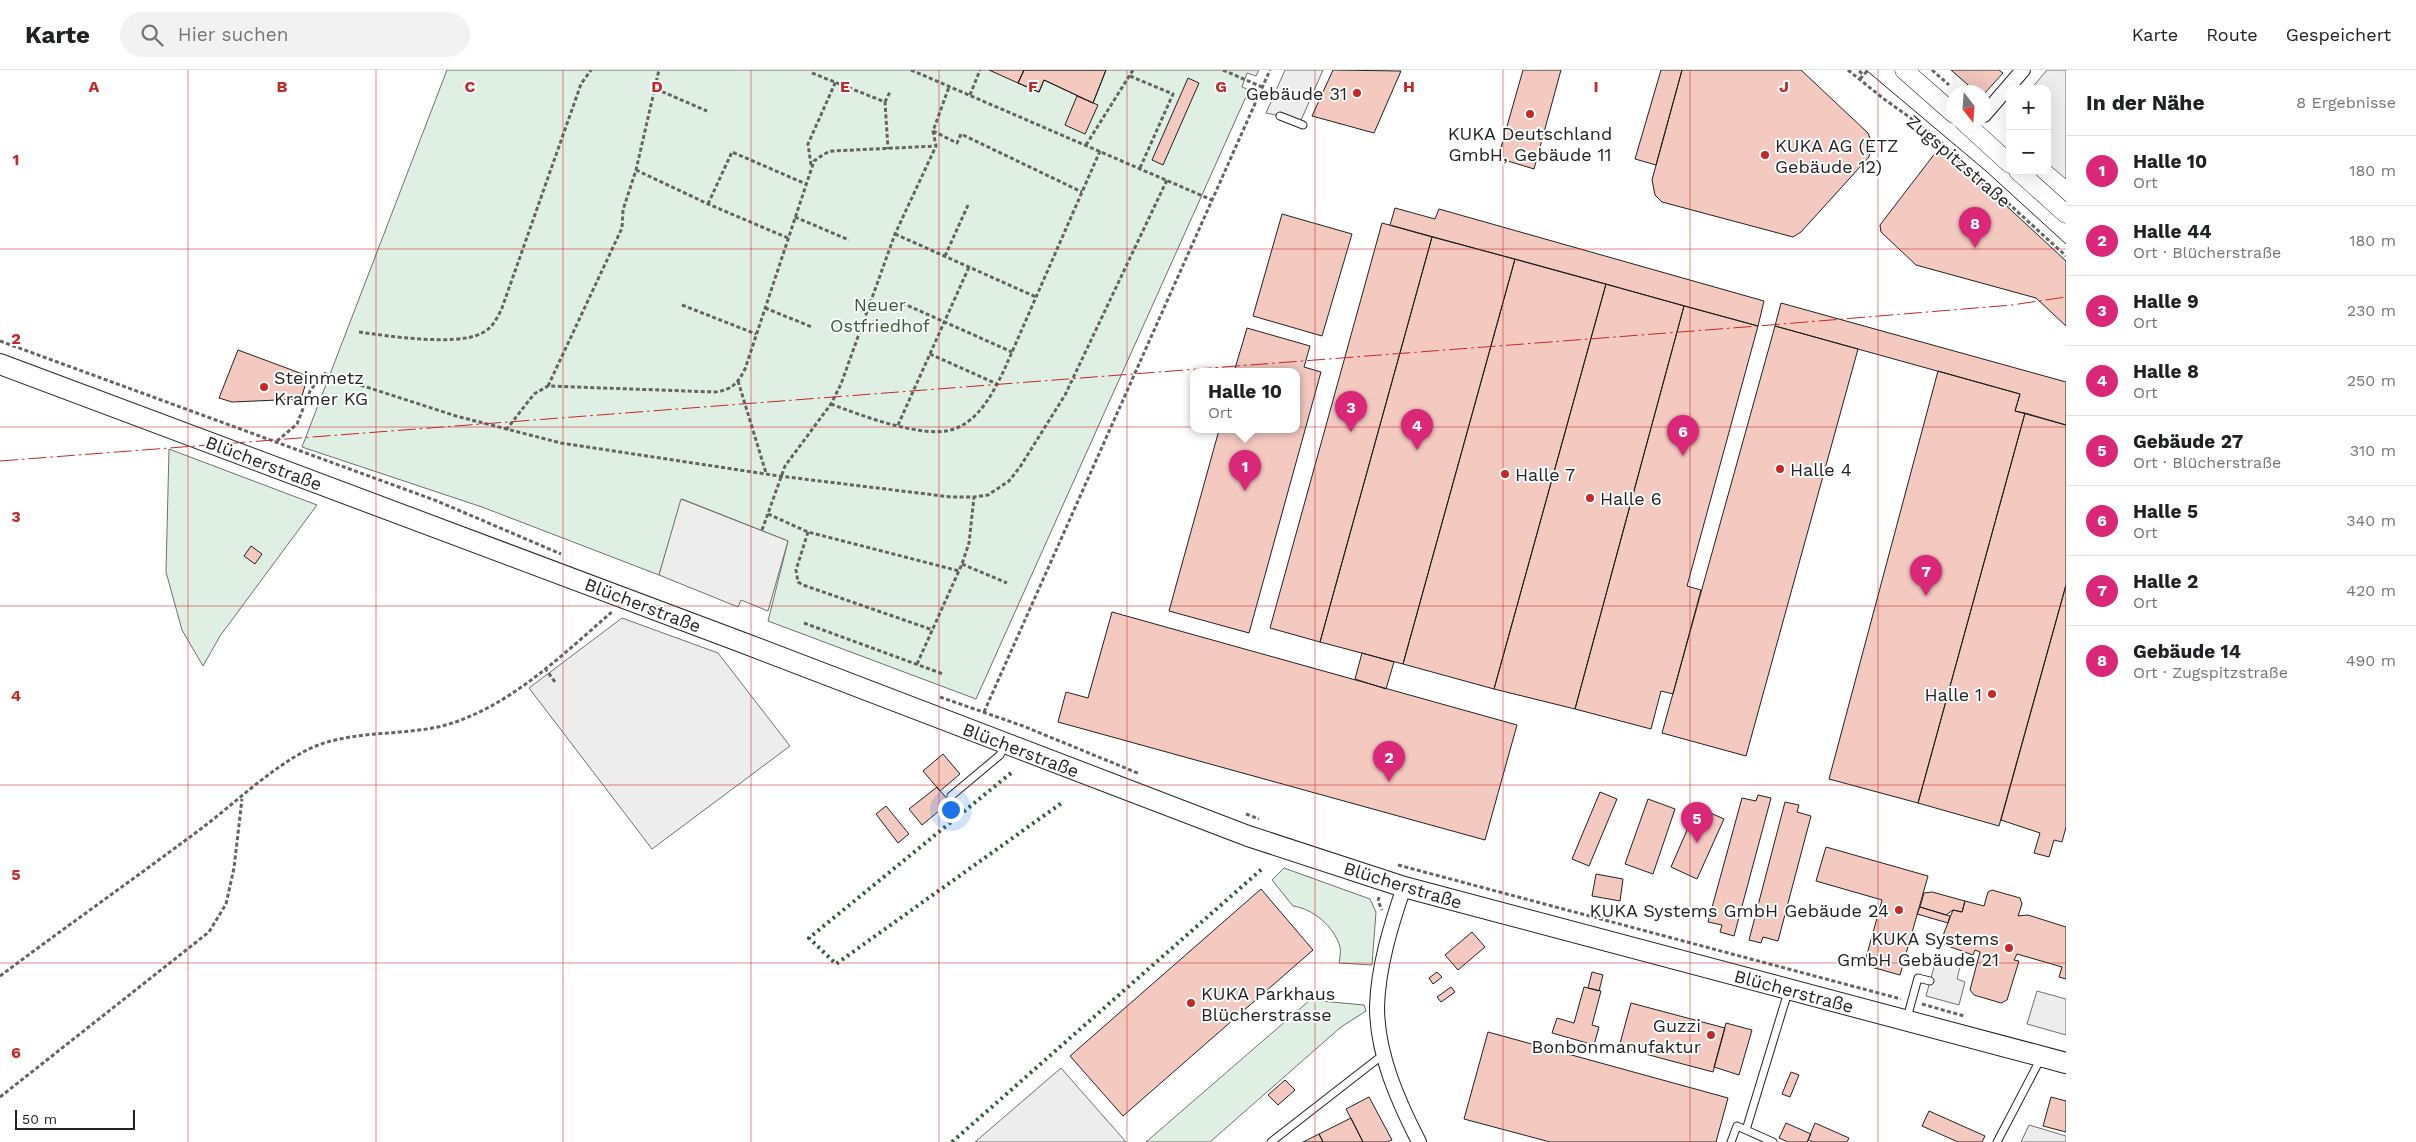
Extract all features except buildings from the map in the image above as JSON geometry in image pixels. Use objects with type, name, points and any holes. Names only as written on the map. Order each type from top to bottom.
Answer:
[{"type":"main road","name":"Blücherstraße","points":[[0,364],[627,599],[1248,836],[1404,887],[2066,1064]]},
{"type":"street","name":"Zugspitzstraße","points":[[1904,70],[1946,107]]},
{"type":"street","points":[[1991,107],[2023,70]]},
{"type":"street","name":"Zugspitzstraße","points":[[1975,130],[2006,160]]},
{"type":"street","name":"Zugspitzstraße","points":[[2022,175],[2066,214]]},
{"type":"street","points":[[1404,887],[1396,911],[1378,990],[1379,1033],[1384,1054],[1405,1114],[1419,1142]]},
{"type":"lane","points":[[1280,116],[1303,125]]},
{"type":"lane","points":[[951,796],[1000,755],[1005,744]]},
{"type":"lane","points":[[1906,1021],[1918,978],[1930,981]]},
{"type":"lane","points":[[1746,1130],[1789,990]]},
{"type":"lane","points":[[1271,1142],[1384,1054]]},
{"type":"lane","points":[[1997,1142],[2041,1057]]},
{"type":"lane","points":[[1731,1142],[1737,1126],[1773,1142]]},
{"type":"path","points":[[359,332],[393,337],[456,339],[479,335],[494,323],[502,308],[581,84],[591,70]]},
{"type":"path","points":[[548,386],[622,228],[623,210],[636,170],[659,70]]},
{"type":"path","points":[[911,70],[1212,200]]},
{"type":"path","points":[[970,95],[980,70]]},
{"type":"path","points":[[1086,146],[1133,70]]},
{"type":"path","points":[[1223,70],[1262,87]]},
{"type":"path","points":[[984,712],[1270,70]]},
{"type":"path","name":"Zugspitzstraße","points":[[1848,70],[1936,137],[2066,256]]},
{"type":"path","points":[[1860,79],[1868,70]]},
{"type":"path","points":[[1932,70],[1949,85]]},
{"type":"path","points":[[1859,71],[1864,75]]},
{"type":"path","points":[[812,73],[885,102]]},
{"type":"path","points":[[1130,76],[1173,94],[1140,168]]},
{"type":"path","points":[[811,166],[808,144],[836,81]]},
{"type":"path","points":[[762,530],[779,476],[831,404],[841,384],[896,234],[936,146],[933,131],[949,87]]},
{"type":"path","points":[[656,89],[707,111]]},
{"type":"path","points":[[888,148],[885,102],[890,92]]},
{"type":"path","points":[[933,131],[957,143],[962,134],[1082,192]]},
{"type":"path","points":[[506,430],[534,394],[548,386],[715,392],[732,388],[738,382],[756,334],[811,166],[818,157],[832,151],[936,146]]},
{"type":"path","points":[[708,204],[732,152],[806,184]]},
{"type":"path","points":[[831,404],[882,422],[937,431],[954,429],[972,418],[997,384],[1100,152]]},
{"type":"path","points":[[636,170],[708,204],[788,238]]},
{"type":"path","points":[[276,441],[297,424],[310,391],[323,373],[456,416],[506,430],[561,442],[779,476],[951,497],[988,495],[1009,481],[1052,417],[1080,366],[1167,180]]},
{"type":"path","points":[[945,256],[968,206]]},
{"type":"path","points":[[795,217],[848,240]]},
{"type":"path","points":[[896,234],[1036,297]]},
{"type":"path","points":[[898,425],[969,267]]},
{"type":"path","points":[[902,303],[1012,352]]},
{"type":"path","points":[[682,305],[756,334]]},
{"type":"path","points":[[765,308],[812,327]]},
{"type":"path","points":[[930,354],[997,384]]},
{"type":"path","points":[[738,382],[766,473]]},
{"type":"path","points":[[917,664],[962,564],[969,543],[974,497]]},
{"type":"path","points":[[768,514],[808,532],[959,571]]},
{"type":"path","points":[[808,532],[796,570],[798,582],[803,586],[933,630]]},
{"type":"path","points":[[962,564],[1008,583]]},
{"type":"path","points":[[0,976],[242,798],[281,766],[314,747],[323,744],[438,727],[474,715],[505,698],[545,668],[627,599]]},
{"type":"path","points":[[804,623],[943,674]]},
{"type":"path","points":[[545,668],[555,682]]},
{"type":"path","points":[[0,1097],[209,932],[226,904],[234,868],[242,798]]},
{"type":"path","name":"Blücherstraße","points":[[1397,864],[1972,1018]]},
{"type":"green space","name":"Neuer Ostfriedhof","points":[[447,70],[1259,70],[1256,76],[1247,73],[1242,87],[1249,90],[976,699],[768,621],[788,541],[682,499],[659,575],[482,507],[302,447]]},
{"type":"green space","points":[[169,449],[317,505],[220,636],[203,666],[182,630],[166,572]]},
{"type":"green space","points":[[1284,868],[1370,899],[1376,912],[1372,965],[1339,963],[1340,947],[1333,932],[1315,915],[1293,906],[1272,880]]},
{"type":"green space","points":[[1310,1000],[1364,1005],[1366,1011],[1341,1027],[1210,1142],[1146,1142]]},
{"type":"shaded area","points":[[1285,70],[1323,70],[1299,125],[1280,116],[1266,113]]},
{"type":"shaded area","points":[[2047,70],[2066,70],[2066,179],[2051,166],[2051,85],[2034,85]]},
{"type":"shaded area","points":[[681,499],[788,541],[768,611],[741,600],[738,607],[659,575]]},
{"type":"shaded area","points":[[622,618],[718,653],[790,746],[652,849],[529,688]]},
{"type":"shaded area","points":[[1936,960],[1960,967],[1957,979],[1965,982],[1959,1005],[1926,996]]},
{"type":"shaded area","points":[[2037,991],[2066,999],[2066,1035],[2027,1024]]},
{"type":"shaded area","points":[[1061,1068],[1126,1142],[975,1142]]},
{"type":"shaded area","points":[[2029,1125],[2066,1136],[2066,1142],[2021,1142]]},
{"type":"tram line","points":[[1866,70],[1986,171],[2066,244]]},
{"type":"hedge","points":[[1011,773],[809,938],[836,964],[1063,802]]},
{"type":"hedge","points":[[952,1142],[1263,868]]},
{"type":"power","points":[[1211,368],[2012,305],[2066,297]]},
{"type":"power","points":[[0,461],[1190,370]]},
{"type":"place","name":"Gebäude 31","points":[[1357,93]]},
{"type":"place","name":"KUKA Deutschland GmbH, Gebäude 11","points":[[1530,114]]},
{"type":"place","name":"KUKA AG (ETZ Gebäude 12)","points":[[1765,155]]},
{"type":"place","name":"Gebäude 14","points":[[1975,248]]},
{"type":"place","name":"Steinmetz Kramer KG","points":[[264,387]]},
{"type":"place","name":"Halle 9","points":[[1351,432]]},
{"type":"place","name":"Halle 8","points":[[1417,450]]},
{"type":"place","name":"Halle 5","points":[[1683,456]]},
{"type":"place","name":"Halle 4","points":[[1780,469]]},
{"type":"place","name":"Halle 7","points":[[1505,474]]},
{"type":"place","name":"Halle 10","points":[[1245,491]]},
{"type":"place","name":"Halle 6","points":[[1590,498]]},
{"type":"place","name":"Halle 2","points":[[1926,596]]},
{"type":"place","name":"Halle 1","points":[[1992,694]]},
{"type":"place","name":"Halle 44","points":[[1389,782]]},
{"type":"place","name":"Gebäude 27","points":[[1697,843]]},
{"type":"place","name":"KUKA Systems GmbH Gebäude 24","points":[[1899,910]]},
{"type":"place","name":"KUKA Systems GmbH Gebäude 21","points":[[2009,948]]},
{"type":"place","name":"KUKA Parkhaus Blücherstrasse","points":[[1191,1003]]},
{"type":"place","name":"Guzzi Bonbonmanufaktur","points":[[1711,1035]]}]
